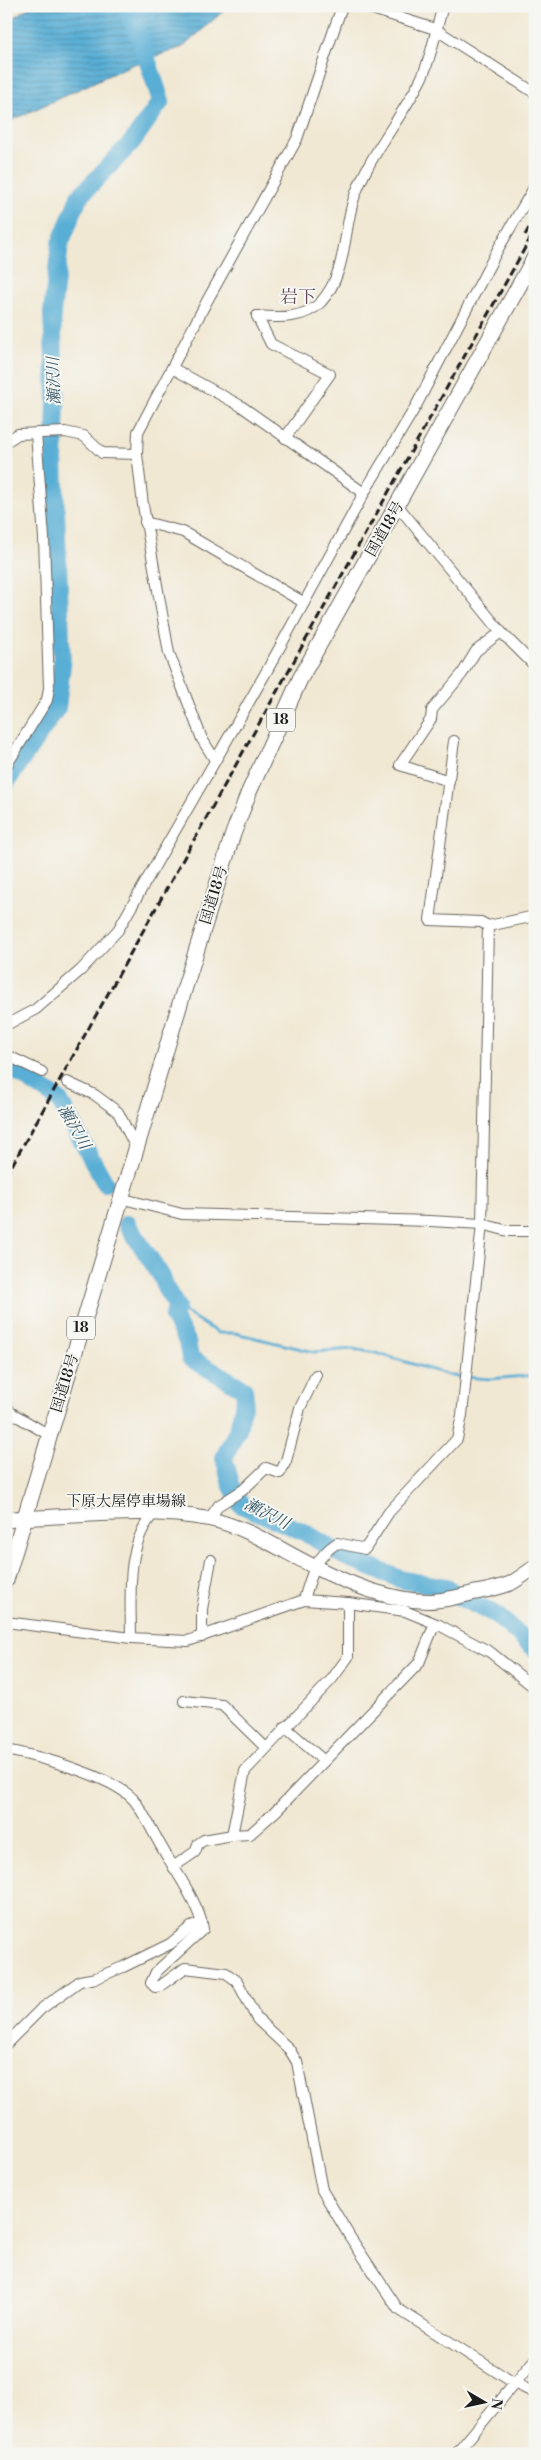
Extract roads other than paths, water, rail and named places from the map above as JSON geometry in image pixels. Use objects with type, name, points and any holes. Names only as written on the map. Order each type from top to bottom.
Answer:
[{"type":"highway","name":"国道18号","points":[[6,1580],[120,1198],[233,834],[249,792],[300,679],[535,257]]},
{"type":"highway","points":[[6,1520],[24,1518]]},
{"type":"main road","name":"下原大屋停車場線","points":[[24,1518],[153,1514],[209,1519],[263,1539],[341,1579],[398,1598],[428,1601],[488,1590],[510,1583],[535,1567]]},
{"type":"street","points":[[215,760],[202,738],[169,653],[146,522],[137,454],[138,432],[297,139],[342,6]]},
{"type":"street","points":[[363,6],[435,29],[535,93]]},
{"type":"street","points":[[285,438],[330,374],[271,344],[257,316],[281,318],[301,314],[319,304],[331,289],[338,272],[354,198],[363,178],[422,77],[443,6]]},
{"type":"street","points":[[6,1025],[36,1009],[81,970],[118,930],[269,667],[364,493],[416,406],[498,249],[535,186]]},
{"type":"street","points":[[172,368],[241,406],[364,493]]},
{"type":"street","points":[[6,442],[18,434],[65,432],[84,436],[102,453],[137,454]]},
{"type":"street","points":[[6,766],[46,700],[49,688],[40,433]]},
{"type":"street","points":[[398,506],[501,632],[535,666]]},
{"type":"street","points":[[146,522],[183,532],[303,602]]},
{"type":"street","points":[[449,780],[400,765],[430,719],[432,710],[462,674],[476,651],[501,632]]},
{"type":"street","points":[[454,741],[430,920],[481,922],[488,926],[535,916]]},
{"type":"street","points":[[304,1600],[313,1566],[328,1549],[337,1543],[364,1549],[389,1512],[457,1439],[462,1415],[482,1224],[488,926]]},
{"type":"street","points":[[6,1055],[42,1072]]},
{"type":"street","points":[[67,1082],[95,1095],[118,1112],[136,1148]]},
{"type":"street","points":[[120,1198],[182,1214],[482,1224],[508,1231],[535,1231]]},
{"type":"street","points":[[209,1519],[219,1505],[242,1490],[266,1468],[280,1473],[286,1461],[300,1408],[316,1375]]},
{"type":"street","points":[[6,1405],[10,1412],[49,1435]]},
{"type":"street","points":[[131,1638],[132,1566],[144,1525],[153,1514]]},
{"type":"street","points":[[202,1637],[202,1609],[210,1560]]},
{"type":"street","points":[[6,1622],[131,1638],[188,1641],[304,1600],[348,1603],[405,1611],[439,1625],[490,1652],[535,1688]]},
{"type":"street","points":[[232,1835],[245,1771],[265,1747],[332,1678],[348,1658],[348,1603]]},
{"type":"street","points":[[173,1867],[196,1852],[198,1844],[204,1840],[250,1834],[276,1811],[323,1760],[419,1663],[433,1628],[439,1625]]},
{"type":"street","points":[[184,1701],[222,1705],[265,1747]]},
{"type":"street","points":[[285,1727],[323,1760]]},
{"type":"street","points":[[6,1750],[26,1754],[103,1780],[120,1788],[134,1800],[187,1888],[203,1929],[156,1972],[151,1983],[155,1987],[160,1986],[185,1968],[226,1974],[237,1982],[257,2019],[289,2049],[297,2062],[322,2190],[350,2237],[398,2309],[514,2384],[535,2393]]},
{"type":"street","points":[[6,2044],[42,2009],[80,1981],[96,1978],[123,1967],[170,1944],[191,1927],[202,1923]]},
{"type":"street","points":[[456,2454],[535,2359]]},
{"type":"water","points":[[31,6],[229,6],[183,47],[131,65],[6,123],[6,23]]},
{"type":"waterway","name":"瀬沢川","points":[[6,783],[57,708],[62,665],[54,460],[56,401],[52,313],[60,244],[79,197],[132,142],[161,101],[140,38],[124,6]]},
{"type":"waterway","name":"瀬沢川","points":[[6,1065],[59,1100],[105,1183]]},
{"type":"waterway","name":"瀬沢川","points":[[127,1224],[162,1277],[166,1289],[177,1307],[173,1317],[187,1341],[190,1358],[244,1389],[245,1399],[238,1429],[224,1458],[231,1484],[241,1505],[304,1532],[344,1556],[372,1568],[403,1580],[446,1587],[461,1598],[495,1614],[535,1649]]},
{"type":"waterway","points":[[177,1307],[218,1333],[235,1333],[314,1352],[353,1349],[376,1353],[452,1376],[490,1379],[535,1375]]},
{"type":"railway","points":[[525,235],[535,218]]},
{"type":"railway","points":[[6,1176],[535,230]]},
{"type":"district","name":"岩下","points":[[298,297]]}]
